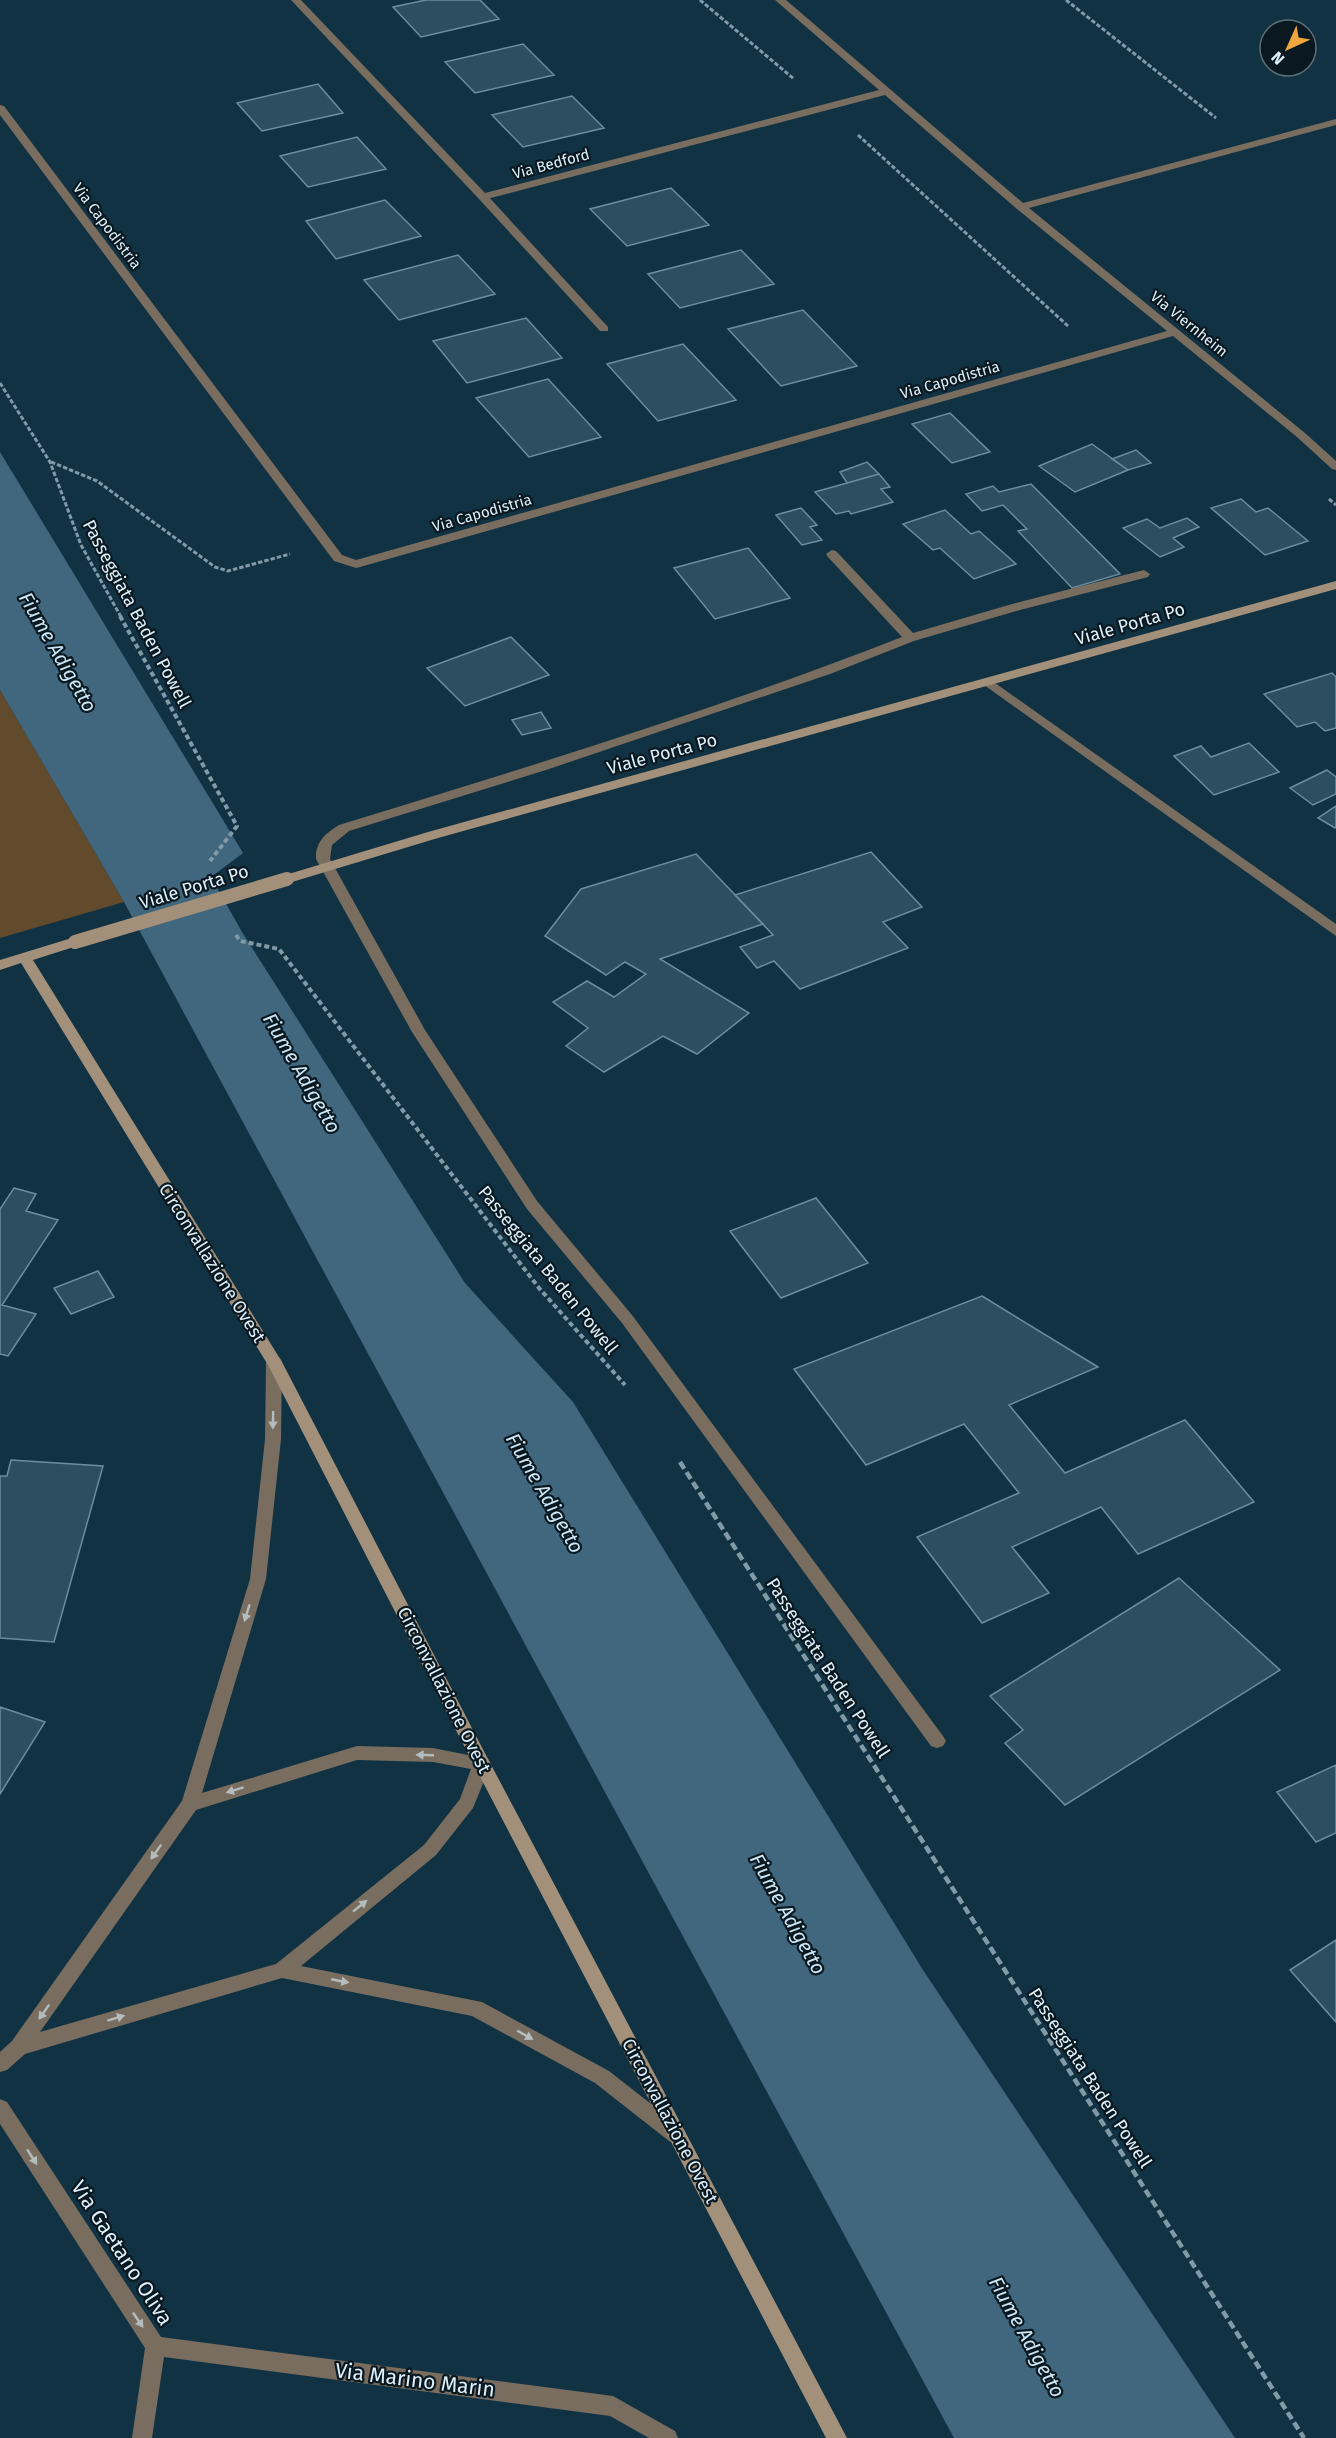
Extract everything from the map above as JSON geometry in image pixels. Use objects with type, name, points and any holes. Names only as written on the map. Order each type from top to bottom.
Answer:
[{"type":"main road","name":"Viale Porta Po","points":[[0,965],[325,866],[1336,585]]},
{"type":"main road","name":"Circonvallazione Ovest","points":[[25,957],[65,1026],[274,1362],[482,1764],[837,2438]]},
{"type":"street","points":[[296,0],[483,197],[604,329]]},
{"type":"street","name":"Via Viernheim","points":[[780,0],[1021,207],[1176,332],[1336,467]]},
{"type":"street","name":"Via Bedford","points":[[483,197],[888,91]]},
{"type":"street","name":"Via Capodistria","points":[[0,108],[338,558],[356,564],[1176,332]]},
{"type":"street","points":[[1021,207],[1336,122]]},
{"type":"street","points":[[832,554],[910,638]]},
{"type":"street","points":[[937,1742],[627,1319],[532,1205],[418,1032],[321,855],[328,838],[344,828],[552,763],[826,671],[910,638],[1016,607],[1144,574]]},
{"type":"street","points":[[988,682],[1336,931]]},
{"type":"street","points":[[0,2064],[19,2047],[190,1804],[258,1579],[273,1439],[274,1362]]},
{"type":"street","points":[[19,2047],[282,1970],[430,1850],[467,1803],[482,1764],[433,1755],[357,1753],[190,1804]]},
{"type":"street","points":[[282,1970],[475,2008],[602,2077],[677,2135]]},
{"type":"street","name":"Via Gaetano Oliva","points":[[0,2108],[155,2346],[142,2438]]},
{"type":"street","name":"Via Marino Marin","points":[[155,2346],[613,2406],[668,2438]]},
{"type":"path","points":[[700,0],[828,108],[1099,354]]},
{"type":"path","points":[[1066,0],[1251,145]]},
{"type":"path","name":"Passeggiata Baden Powell","points":[[0,383],[50,462],[81,545],[237,826]]},
{"type":"path","points":[[50,462],[97,481],[216,567],[228,571],[327,543]]},
{"type":"path","points":[[1327,498],[1336,505]]},
{"type":"path","name":"Passeggiata Baden Powell","points":[[279,949],[539,1288],[626,1387]]},
{"type":"path","name":"Passeggiata Baden Powell","points":[[675,1454],[1304,2438]]},
{"type":"shaded area","points":[[0,690],[124,902],[0,938]]},
{"type":"water","name":"Fiume Adigetto","points":[[0,452],[243,853],[211,877],[242,932],[465,1283],[573,1402],[923,1970],[1235,2438],[954,2438],[124,902],[0,690]]},
{"type":"building","points":[[426,0],[480,0],[499,19],[421,37],[393,7]]},
{"type":"building","points":[[523,44],[554,75],[475,93],[445,62]]},
{"type":"building","points":[[318,84],[343,113],[262,131],[237,103]]},
{"type":"building","points":[[572,96],[604,128],[523,147],[492,115]]},
{"type":"building","points":[[357,137],[386,169],[308,187],[280,156]]},
{"type":"building","points":[[671,188],[709,225],[627,246],[590,209]]},
{"type":"building","points":[[385,200],[421,236],[336,259],[306,221]]},
{"type":"building","points":[[741,250],[774,284],[680,308],[648,274]]},
{"type":"building","points":[[458,255],[495,294],[399,320],[364,280]]},
{"type":"building","points":[[803,310],[857,366],[781,386],[728,329]]},
{"type":"building","points":[[526,318],[562,358],[467,383],[433,341]]},
{"type":"building","points":[[683,344],[736,400],[658,421],[607,364]]},
{"type":"building","points":[[548,379],[601,437],[529,457],[476,398]]},
{"type":"building","points":[[950,413],[990,452],[952,463],[912,424]]},
{"type":"building","points":[[1092,444],[1128,470],[1075,492],[1039,466]]},
{"type":"building","points":[[1136,450],[1151,463],[1128,470],[1112,459]]},
{"type":"building","points":[[867,462],[879,474],[847,483],[840,472]]},
{"type":"building","points":[[879,474],[890,487],[881,489],[893,502],[851,514],[849,511],[836,514],[815,492]]},
{"type":"building","points":[[1031,484],[1120,574],[1072,588],[1018,531],[1027,529],[1003,505],[982,511],[966,494],[993,486],[999,492]]},
{"type":"building","points":[[1241,499],[1256,512],[1268,508],[1308,541],[1265,555],[1211,508]]},
{"type":"building","points":[[801,508],[817,525],[810,527],[822,540],[802,545],[776,515]]},
{"type":"building","points":[[945,510],[971,534],[979,531],[1016,564],[974,579],[940,548],[933,550],[903,524]]},
{"type":"building","points":[[1187,518],[1199,527],[1173,538],[1184,547],[1160,557],[1123,528],[1147,519],[1160,528]]},
{"type":"building","points":[[748,548],[790,598],[715,619],[674,568]]},
{"type":"building","points":[[511,637],[549,675],[465,706],[427,668]]},
{"type":"building","points":[[1332,673],[1336,677],[1336,728],[1325,731],[1315,722],[1297,727],[1264,694]]},
{"type":"building","points":[[541,712],[551,728],[522,735],[512,720]]},
{"type":"building","points":[[1249,743],[1279,772],[1214,795],[1174,756],[1201,746],[1211,757]]},
{"type":"building","points":[[1327,770],[1336,777],[1336,794],[1313,805],[1290,788]]},
{"type":"building","points":[[1336,806],[1336,827],[1335,828],[1318,818]]},
{"type":"building","points":[[871,852],[922,907],[883,922],[908,948],[800,989],[774,961],[757,968],[740,947],[773,935],[735,895]]},
{"type":"building","points":[[696,854],[763,924],[660,959],[749,1013],[697,1054],[663,1036],[604,1072],[566,1046],[588,1028],[553,1002],[587,981],[614,997],[646,974],[625,962],[606,975],[545,936],[581,889]]},
{"type":"building","points":[[14,1188],[36,1194],[26,1211],[58,1220],[2,1305],[36,1314],[8,1356],[0,1354],[0,1209]]},
{"type":"building","points":[[816,1198],[868,1263],[781,1298],[730,1231]]},
{"type":"building","points":[[98,1271],[114,1297],[71,1314],[54,1288]]},
{"type":"building","points":[[982,1296],[1098,1367],[1009,1405],[1065,1473],[1185,1420],[1254,1502],[1138,1554],[1101,1507],[1012,1547],[1049,1593],[982,1623],[917,1537],[1019,1493],[964,1424],[866,1465],[794,1369]]},
{"type":"building","points":[[11,1460],[103,1466],[54,1642],[0,1638],[0,1476],[7,1476]]},
{"type":"building","points":[[1179,1578],[1280,1670],[1065,1805],[1005,1743],[1023,1730],[990,1696]]},
{"type":"building","points":[[0,1707],[45,1722],[0,1794]]},
{"type":"building","points":[[1336,1765],[1336,1833],[1316,1842],[1277,1792]]},
{"type":"building","points":[[1336,1940],[1336,2022],[1290,1970]]}]
